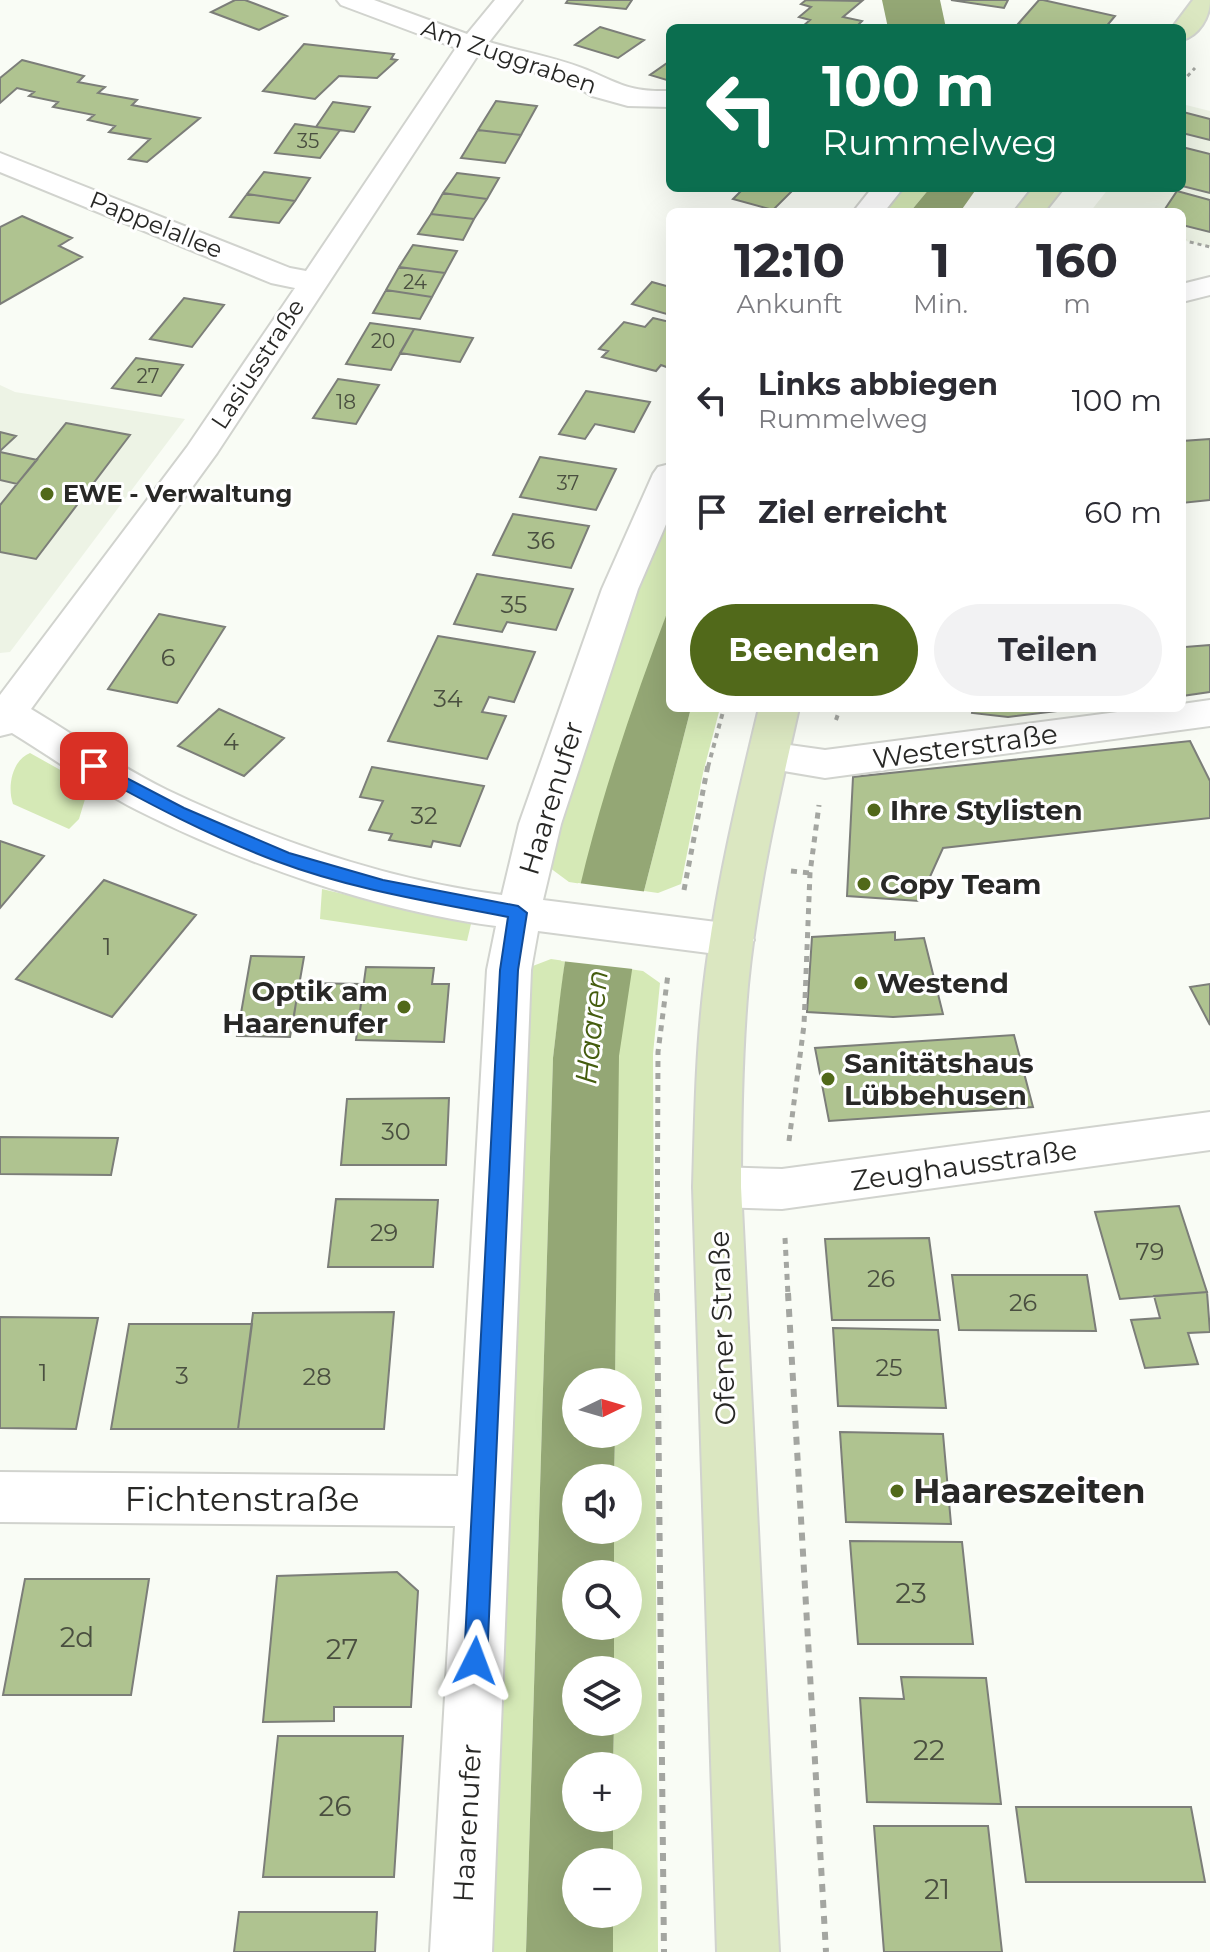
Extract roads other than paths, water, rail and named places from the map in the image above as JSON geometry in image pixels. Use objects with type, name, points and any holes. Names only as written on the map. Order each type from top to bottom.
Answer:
[{"type":"main road","points":[[1186,27],[1207,0]]},
{"type":"main road","points":[[1032,208],[1045,192]]},
{"type":"main road","name":"Ofener Straße","points":[[748,1952],[717,1187],[723,1024],[732,940],[778,712]]},
{"type":"street","name":"Am Zuggraben","points":[[350,0],[472,45],[582,78],[602,90],[638,100],[666,99]]},
{"type":"street","name":"Lasiusstraße","points":[[3,715],[200,453],[472,45],[509,0]]},
{"type":"street","name":"Pappelallee","points":[[0,162],[282,276],[313,282]]},
{"type":"street","points":[[871,208],[885,192]]},
{"type":"street","points":[[1186,292],[1210,286]]},
{"type":"street","name":"Haarenufer","points":[[461,1952],[509,970],[536,834],[615,602],[666,483]]},
{"type":"street","name":"Westerstraße","points":[[768,756],[825,764],[1210,713]]},
{"type":"street","points":[[3,715],[150,799],[283,857],[383,886],[518,913],[568,922],[732,940]]},
{"type":"street","name":"Zeughausstraße","points":[[717,1187],[782,1189],[1210,1131]]},
{"type":"street","name":"Fichtenstraße","points":[[0,1497],[484,1501]]},
{"type":"water","points":[[927,192],[974,192],[963,208],[913,208]]},
{"type":"water","points":[[666,616],[666,712],[690,712],[644,891],[619,1056],[615,1368],[562,1368],[562,1448],[615,1448],[614,1464],[562,1464],[562,1544],[614,1544],[614,1560],[562,1560],[562,1640],[614,1640],[614,1656],[562,1656],[562,1736],[614,1736],[613,1752],[562,1752],[562,1832],[613,1832],[613,1848],[562,1848],[562,1928],[613,1928],[613,1952],[526,1952],[553,1058],[573,916],[623,736]]},
{"type":"waterway","name":"Haaren","points":[[911,0],[916,24]]},
{"type":"place","name":"EWE - Verwaltung","points":[[47,494]]},
{"type":"place","name":"Ihre Stylisten","points":[[874,810]]},
{"type":"place","name":"Copy Team","points":[[864,884]]},
{"type":"place","name":"Westend","points":[[861,983]]},
{"type":"place","name":"Optik am Haarenufer","points":[[404,1007]]},
{"type":"place","name":"Sanitätshaus Lübbehusen","points":[[828,1079]]},
{"type":"place","name":"Haareszeiten","points":[[897,1491]]}]
